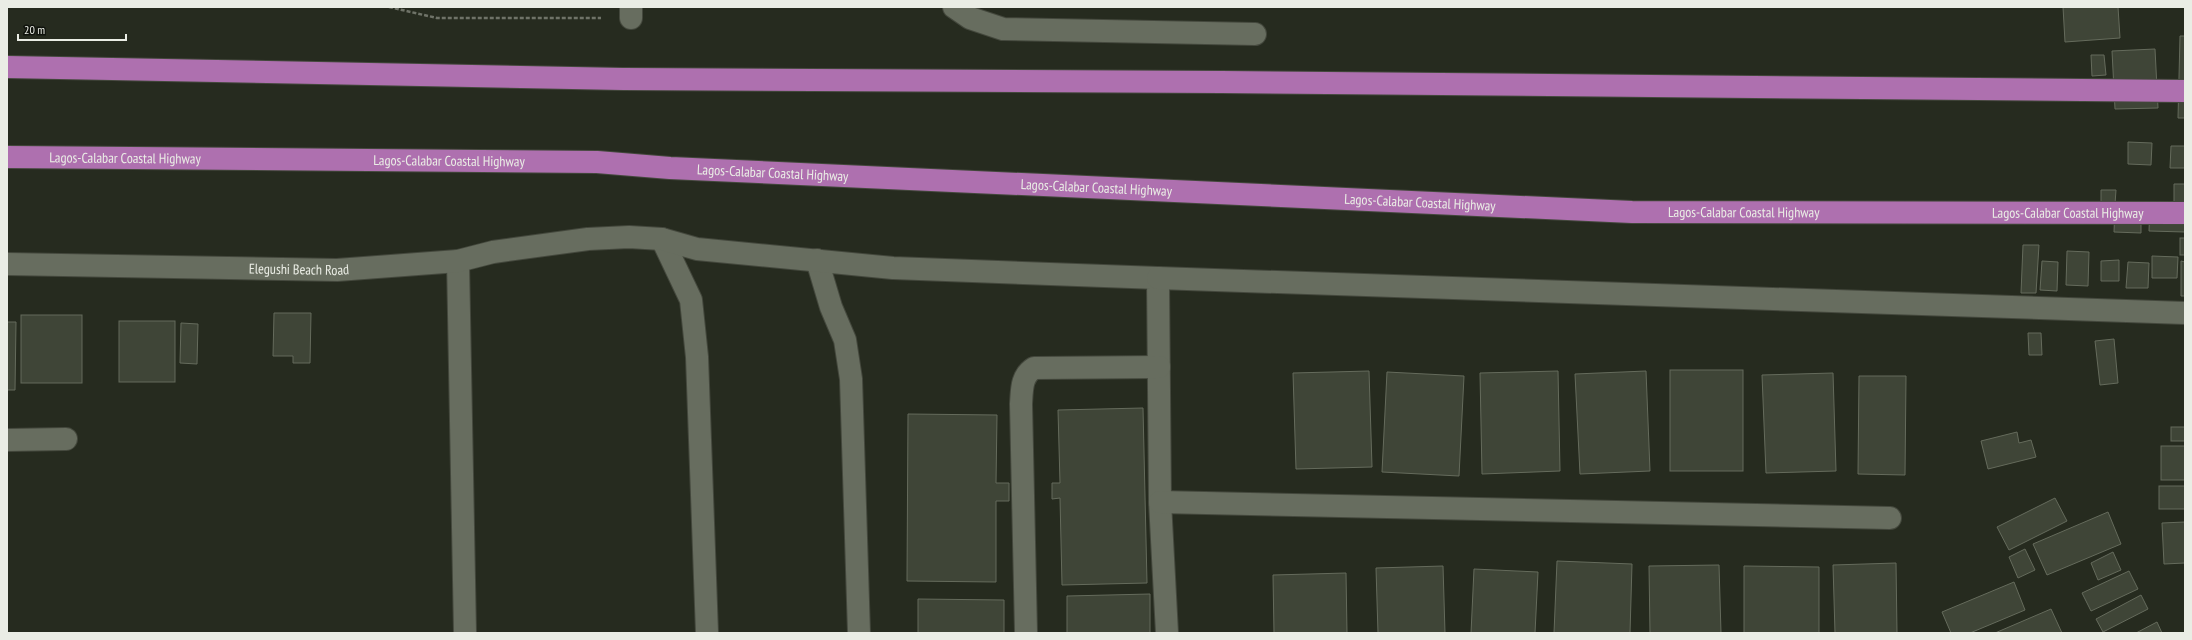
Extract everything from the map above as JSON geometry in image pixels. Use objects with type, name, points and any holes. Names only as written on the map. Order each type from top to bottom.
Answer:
[{"type":"highway","points":[[7,67],[631,79],[1222,82],[2185,91]]},
{"type":"highway","name":"Lagos-Calabar Coastal Highway","points":[[7,157],[597,162],[670,168],[1632,212],[2185,213]]},
{"type":"street","points":[[954,7],[970,18],[1003,29],[1255,34]]},
{"type":"street","name":"Elegushi Beach Road","points":[[7,264],[337,270],[458,262],[493,252],[588,239],[629,237],[662,239],[697,249],[893,268],[2185,314]]},
{"type":"street","points":[[662,239],[691,300],[697,357],[707,633]]},
{"type":"street","points":[[817,260],[831,308],[845,340],[851,379],[859,633]]},
{"type":"street","points":[[458,262],[465,633]]},
{"type":"street","points":[[1158,278],[1160,502],[1168,633]]},
{"type":"street","points":[[1026,633],[1021,404],[1023,382],[1027,373],[1034,368],[1159,367]]},
{"type":"street","points":[[7,440],[66,439]]},
{"type":"street","points":[[1160,502],[1890,518]]},
{"type":"path","points":[[389,7],[437,18],[631,12]]},
{"type":"building","points":[[2063,7],[2118,7],[2120,38],[2065,42]]},
{"type":"building","points":[[2180,36],[2185,36],[2185,118],[2178,118]]},
{"type":"building","points":[[2155,49],[2158,108],[2115,109],[2112,51]]},
{"type":"building","points":[[2091,55],[2104,55],[2106,75],[2092,76]]},
{"type":"building","points":[[2128,142],[2152,143],[2151,165],[2128,164]]},
{"type":"building","points":[[2171,146],[2185,146],[2185,168],[2170,168]]},
{"type":"building","points":[[2174,184],[2185,184],[2185,232],[2149,231],[2150,204],[2174,205]]},
{"type":"building","points":[[2101,190],[2116,190],[2115,204],[2101,204]]},
{"type":"building","points":[[2115,206],[2141,207],[2141,233],[2114,232]]},
{"type":"building","points":[[2180,238],[2185,238],[2185,255],[2180,255]]},
{"type":"building","points":[[2023,245],[2039,245],[2036,293],[2021,293]]},
{"type":"building","points":[[2067,251],[2089,252],[2088,286],[2066,285]]},
{"type":"building","points":[[2152,256],[2178,257],[2177,278],[2152,278]]},
{"type":"building","points":[[2119,260],[2119,281],[2101,281],[2101,261]]},
{"type":"building","points":[[2042,261],[2058,262],[2057,291],[2040,290]]},
{"type":"building","points":[[2181,261],[2185,262],[2185,296],[2181,296]]},
{"type":"building","points":[[2128,262],[2149,263],[2148,288],[2126,288]]},
{"type":"building","points":[[274,313],[311,313],[310,363],[293,363],[293,356],[273,356]]},
{"type":"building","points":[[21,315],[82,315],[82,383],[21,383]]},
{"type":"building","points":[[119,321],[175,321],[175,382],[119,382]]},
{"type":"building","points":[[7,322],[16,322],[15,390],[7,390]]},
{"type":"building","points":[[181,323],[198,324],[197,364],[180,363]]},
{"type":"building","points":[[2028,333],[2041,333],[2042,355],[2029,355]]},
{"type":"building","points":[[2114,339],[2118,383],[2100,385],[2095,341]]},
{"type":"building","points":[[1670,370],[1743,370],[1743,471],[1670,471]]},
{"type":"building","points":[[1369,371],[1372,467],[1296,469],[1293,373]]},
{"type":"building","points":[[1558,371],[1560,471],[1482,474],[1480,373]]},
{"type":"building","points":[[1646,371],[1650,471],[1580,474],[1575,374]]},
{"type":"building","points":[[1387,372],[1464,376],[1459,476],[1382,472]]},
{"type":"building","points":[[1833,373],[1836,471],[1766,473],[1762,375]]},
{"type":"building","points":[[1859,376],[1906,376],[1905,475],[1858,474]]},
{"type":"building","points":[[1143,408],[1147,583],[1062,585],[1060,498],[1052,499],[1052,483],[1060,483],[1058,410]]},
{"type":"building","points":[[908,414],[997,415],[996,483],[1009,483],[1009,501],[996,501],[996,582],[907,581]]},
{"type":"building","points":[[2171,427],[2185,427],[2185,441],[2171,441]]},
{"type":"building","points":[[2017,432],[2019,443],[2031,440],[2036,457],[1988,469],[1981,441]]},
{"type":"building","points":[[2161,446],[2185,446],[2185,480],[2161,480]]},
{"type":"building","points":[[2159,486],[2185,486],[2185,509],[2159,509]]},
{"type":"building","points":[[2055,498],[2067,521],[2009,550],[1997,527]]},
{"type":"building","points":[[2108,512],[2121,544],[2047,575],[2033,544]]},
{"type":"building","points":[[2185,522],[2185,563],[2164,564],[2162,523]]},
{"type":"building","points":[[2025,549],[2035,570],[2018,578],[2009,557]]},
{"type":"building","points":[[2113,552],[2121,570],[2098,580],[2091,563]]},
{"type":"building","points":[[1557,561],[1632,564],[1630,633],[1554,633]]},
{"type":"building","points":[[1896,563],[1897,633],[1835,633],[1833,565]]},
{"type":"building","points":[[1719,565],[1721,633],[1650,633],[1649,566]]},
{"type":"building","points":[[1443,566],[1445,633],[1378,633],[1376,568]]},
{"type":"building","points":[[1744,566],[1819,567],[1819,633],[1744,633]]},
{"type":"building","points":[[1474,569],[1538,572],[1535,633],[1471,633]]},
{"type":"building","points":[[2129,571],[2138,589],[2091,611],[2082,593]]},
{"type":"building","points":[[1346,573],[1347,633],[1274,633],[1273,575]]},
{"type":"building","points":[[2014,582],[2025,610],[1970,633],[1951,633],[1942,612]]},
{"type":"building","points":[[1150,594],[1150,633],[1067,633],[1067,596]]},
{"type":"building","points":[[2141,595],[2148,609],[2103,632],[2096,619]]},
{"type":"building","points":[[918,599],[1004,600],[1004,633],[918,633]]},
{"type":"building","points":[[2051,609],[2062,633],[1995,633]]},
{"type":"building","points":[[2157,622],[2162,633],[2136,633]]}]
